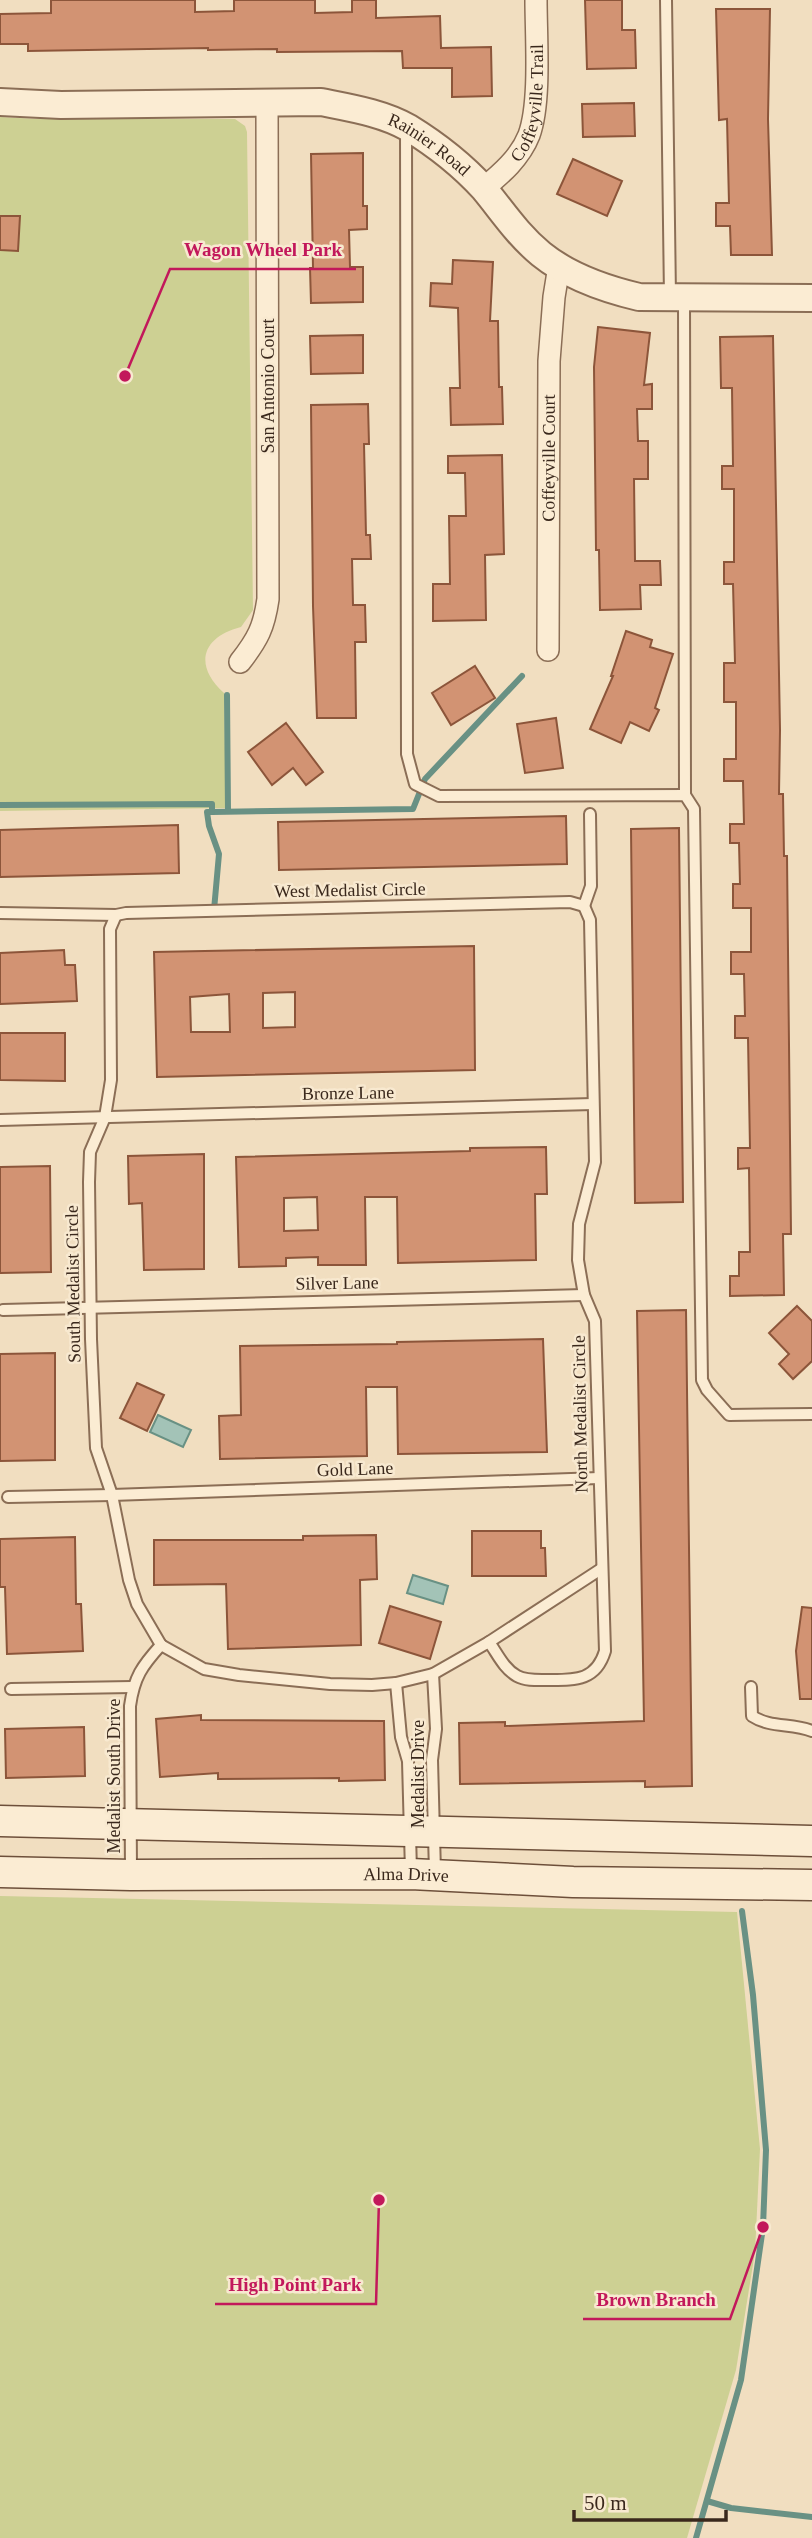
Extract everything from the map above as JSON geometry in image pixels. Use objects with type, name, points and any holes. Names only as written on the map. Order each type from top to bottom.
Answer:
[{"type":"main road","points":[[0,1821],[812,1840]]},
{"type":"main road","name":"Alma Drive","points":[[0,1872],[131,1875],[423,1874],[573,1882],[812,1885]]},
{"type":"street","name":"Coffeyville Trail","points":[[483,189],[516,158],[528,136],[533,111],[536,61],[536,0]]},
{"type":"street","name":"Rainier Road","points":[[0,102],[61,105],[321,102],[363,110],[406,127],[439,148],[483,189],[499,211],[543,255],[587,281],[615,292],[639,297],[812,298]]},
{"type":"street","name":"San Antonio Court","points":[[240,662],[257,642],[265,624],[268,598],[267,102]]},
{"type":"street","name":"Coffeyville Court","points":[[548,650],[549,360],[559,266]]},
{"type":"lane","points":[[666,0],[677,297],[685,795],[694,808],[702,1380],[707,1390],[729,1415],[812,1414]]},
{"type":"lane","points":[[406,127],[407,754],[415,784],[439,796],[685,795]]},
{"type":"lane","points":[[584,906],[591,886],[590,814]]},
{"type":"lane","name":"West Medalist Circle","points":[[0,913],[116,915],[126,912],[570,902],[584,906]]},
{"type":"lane","name":"North Medalist Circle","points":[[489,1642],[515,1675],[529,1680],[578,1680],[593,1672],[605,1651],[595,1321],[584,1295],[578,1260],[579,1224],[595,1162],[590,920],[584,906]]},
{"type":"lane","name":"South Medalist Circle","points":[[116,915],[110,929],[111,1080],[105,1117],[90,1152],[90,1339],[96,1448],[111,1495],[133,1592],[160,1646]]},
{"type":"lane","name":"Bronze Lane","points":[[0,1120],[593,1104]]},
{"type":"lane","name":"Silver Lane","points":[[3,1310],[584,1295]]},
{"type":"lane","name":"Gold Lane","points":[[8,1497],[599,1478]]},
{"type":"lane","points":[[160,1646],[204,1669],[239,1675],[330,1684],[396,1683],[433,1674],[489,1642],[601,1569]]},
{"type":"lane","name":"Medalist South Drive","points":[[131,1875],[132,1687],[142,1666],[160,1646]]},
{"type":"lane","name":"Medalist Drive","points":[[423,1874],[423,1831],[436,1729],[433,1674]]},
{"type":"lane","name":"Medalist Drive","points":[[396,1683],[401,1737],[423,1831],[423,1874]]},
{"type":"lane","points":[[11,1689],[132,1687]]},
{"type":"lane","points":[[751,1687],[752,1716],[762,1723],[804,1727],[812,1731]]},
{"type":"green space","points":[[0,117],[235,119],[245,126],[247,132],[253,610],[241,627],[228,632],[210,645],[205,662],[214,683],[224,693],[226,808],[0,811]]},
{"type":"green space","points":[[0,1896],[737,1912],[760,2149],[755,2252],[736,2370],[687,2538],[0,2538]]},
{"type":"shaded area","points":[[158,1415],[191,1430],[183,1447],[150,1432]]},
{"type":"shaded area","points":[[413,1575],[448,1586],[443,1604],[407,1593]]},
{"type":"building","points":[[51,0],[195,0],[195,12],[234,11],[234,0],[315,0],[315,13],[352,12],[352,0],[376,0],[376,18],[440,16],[441,48],[491,47],[492,96],[452,97],[452,68],[403,68],[402,51],[277,52],[277,49],[208,48],[28,51],[28,44],[0,44],[0,14],[51,13]]},
{"type":"building","points":[[585,0],[622,0],[622,30],[635,30],[636,68],[587,69]]},
{"type":"building","points":[[716,9],[770,9],[768,119],[772,255],[731,255],[730,226],[716,226],[716,203],[729,203],[727,119],[719,120]]},
{"type":"building","points":[[634,103],[635,136],[583,137],[582,104]]},
{"type":"building","points":[[363,153],[363,206],[367,206],[367,229],[349,230],[350,267],[363,267],[363,302],[311,303],[311,154]]},
{"type":"building","points":[[573,159],[622,181],[607,216],[557,194]]},
{"type":"building","points":[[0,216],[20,216],[18,251],[0,250]]},
{"type":"building","points":[[453,260],[493,262],[490,321],[498,321],[499,387],[502,387],[503,424],[451,425],[450,388],[460,388],[458,308],[430,306],[431,283],[452,284]]},
{"type":"building","points":[[598,327],[650,333],[644,385],[652,384],[652,409],[637,409],[638,441],[648,441],[648,479],[634,479],[635,561],[660,561],[661,585],[640,585],[641,609],[600,610],[599,550],[596,550],[594,367]]},
{"type":"building","points":[[363,335],[363,373],[311,374],[310,336]]},
{"type":"building","points":[[773,336],[779,794],[783,794],[784,856],[787,856],[791,1234],[783,1234],[784,1295],[730,1296],[730,1276],[739,1276],[739,1252],[750,1252],[749,1168],[738,1169],[738,1148],[750,1148],[748,1038],[735,1038],[735,1016],[745,1016],[744,974],[731,974],[731,952],[751,952],[751,908],[733,908],[733,884],[740,884],[739,843],[730,843],[730,824],[744,824],[743,781],[724,781],[724,759],[736,759],[736,702],[724,702],[724,663],[735,663],[733,584],[724,584],[724,562],[734,562],[734,489],[722,489],[722,466],[733,466],[732,388],[721,388],[720,337]]},
{"type":"building","points":[[368,404],[369,444],[364,444],[366,535],[370,535],[371,559],[352,559],[353,605],[365,605],[366,642],[355,642],[356,718],[317,718],[311,405]]},
{"type":"building","points":[[502,455],[504,554],[485,555],[486,620],[433,621],[433,584],[450,584],[449,516],[466,516],[465,473],[448,473],[448,456]]},
{"type":"building","points":[[626,631],[652,640],[650,647],[673,654],[655,708],[659,710],[649,731],[630,722],[621,743],[590,729],[613,676]]},
{"type":"building","points":[[475,666],[495,698],[451,725],[432,693]]},
{"type":"building","points":[[556,718],[563,768],[525,773],[517,724]]},
{"type":"building","points":[[286,723],[323,772],[306,785],[293,768],[272,785],[248,752]]},
{"type":"building","points":[[566,816],[567,864],[279,870],[278,822]]},
{"type":"building","points":[[178,825],[179,873],[0,877],[0,830]]},
{"type":"building","points":[[679,828],[683,1202],[635,1203],[631,829]]},
{"type":"building","points":[[474,946],[475,1070],[157,1077],[154,952]],"holes":[[[295,992],[295,1027],[263,1028],[263,993]],[[229,994],[230,1032],[191,1032],[190,997]]]},
{"type":"building","points":[[64,950],[65,965],[75,965],[77,1001],[0,1004],[0,953]]},
{"type":"building","points":[[0,1033],[65,1033],[65,1081],[0,1080]]},
{"type":"building","points":[[546,1147],[547,1194],[535,1194],[536,1260],[398,1263],[397,1197],[365,1197],[366,1265],[318,1265],[318,1257],[286,1258],[286,1266],[239,1267],[236,1157],[470,1151],[470,1148]],"holes":[[[317,1197],[318,1230],[284,1231],[284,1198]]]},
{"type":"building","points":[[204,1154],[204,1269],[144,1270],[142,1203],[129,1204],[128,1156]]},
{"type":"building","points":[[50,1166],[51,1272],[0,1273],[0,1167]]},
{"type":"building","points":[[797,1306],[812,1321],[812,1361],[793,1379],[779,1364],[789,1354],[769,1333]]},
{"type":"building","points":[[686,1310],[692,1786],[645,1787],[645,1781],[460,1784],[459,1723],[505,1722],[505,1726],[644,1721],[637,1311]]},
{"type":"building","points":[[543,1339],[547,1452],[398,1454],[397,1387],[366,1387],[367,1456],[220,1459],[219,1416],[241,1415],[240,1346]]},
{"type":"building","points":[[55,1353],[55,1460],[0,1461],[0,1354]]},
{"type":"building","points":[[137,1383],[164,1395],[147,1431],[120,1418]]},
{"type":"building","points":[[472,1531],[541,1531],[546,1576],[472,1576]]},
{"type":"building","points":[[376,1535],[377,1579],[360,1580],[361,1645],[228,1649],[226,1584],[154,1585],[154,1540],[303,1540],[303,1536]]},
{"type":"building","points":[[75,1537],[76,1604],[81,1604],[83,1651],[7,1654],[5,1587],[0,1587],[0,1539]]},
{"type":"building","points":[[390,1606],[441,1622],[430,1659],[379,1643]]},
{"type":"building","points":[[802,1607],[812,1608],[812,1699],[800,1699],[796,1651]]},
{"type":"building","points":[[201,1715],[201,1720],[384,1721],[385,1780],[218,1779],[218,1773],[160,1777],[156,1719]]},
{"type":"building","points":[[84,1727],[85,1776],[6,1778],[5,1729]]},
{"type":"waterway","points":[[0,805],[212,804],[212,812],[413,809],[425,779],[522,676]]},
{"type":"waterway","points":[[227,695],[228,811]]},
{"type":"waterway","points":[[212,812],[207,812],[209,826],[219,854],[214,910]]},
{"type":"waterway","points":[[696,2538],[741,2380],[763,2227],[766,2150],[753,1995],[742,1911]]},
{"type":"waterway","points":[[707,2501],[731,2508],[812,2517]]},
{"type":"place","name":"Wagon Wheel Park","points":[[125,376]]},
{"type":"place","name":"High Point Park","points":[[379,2200]]},
{"type":"place","name":"Brown Branch","points":[[763,2227]]}]
